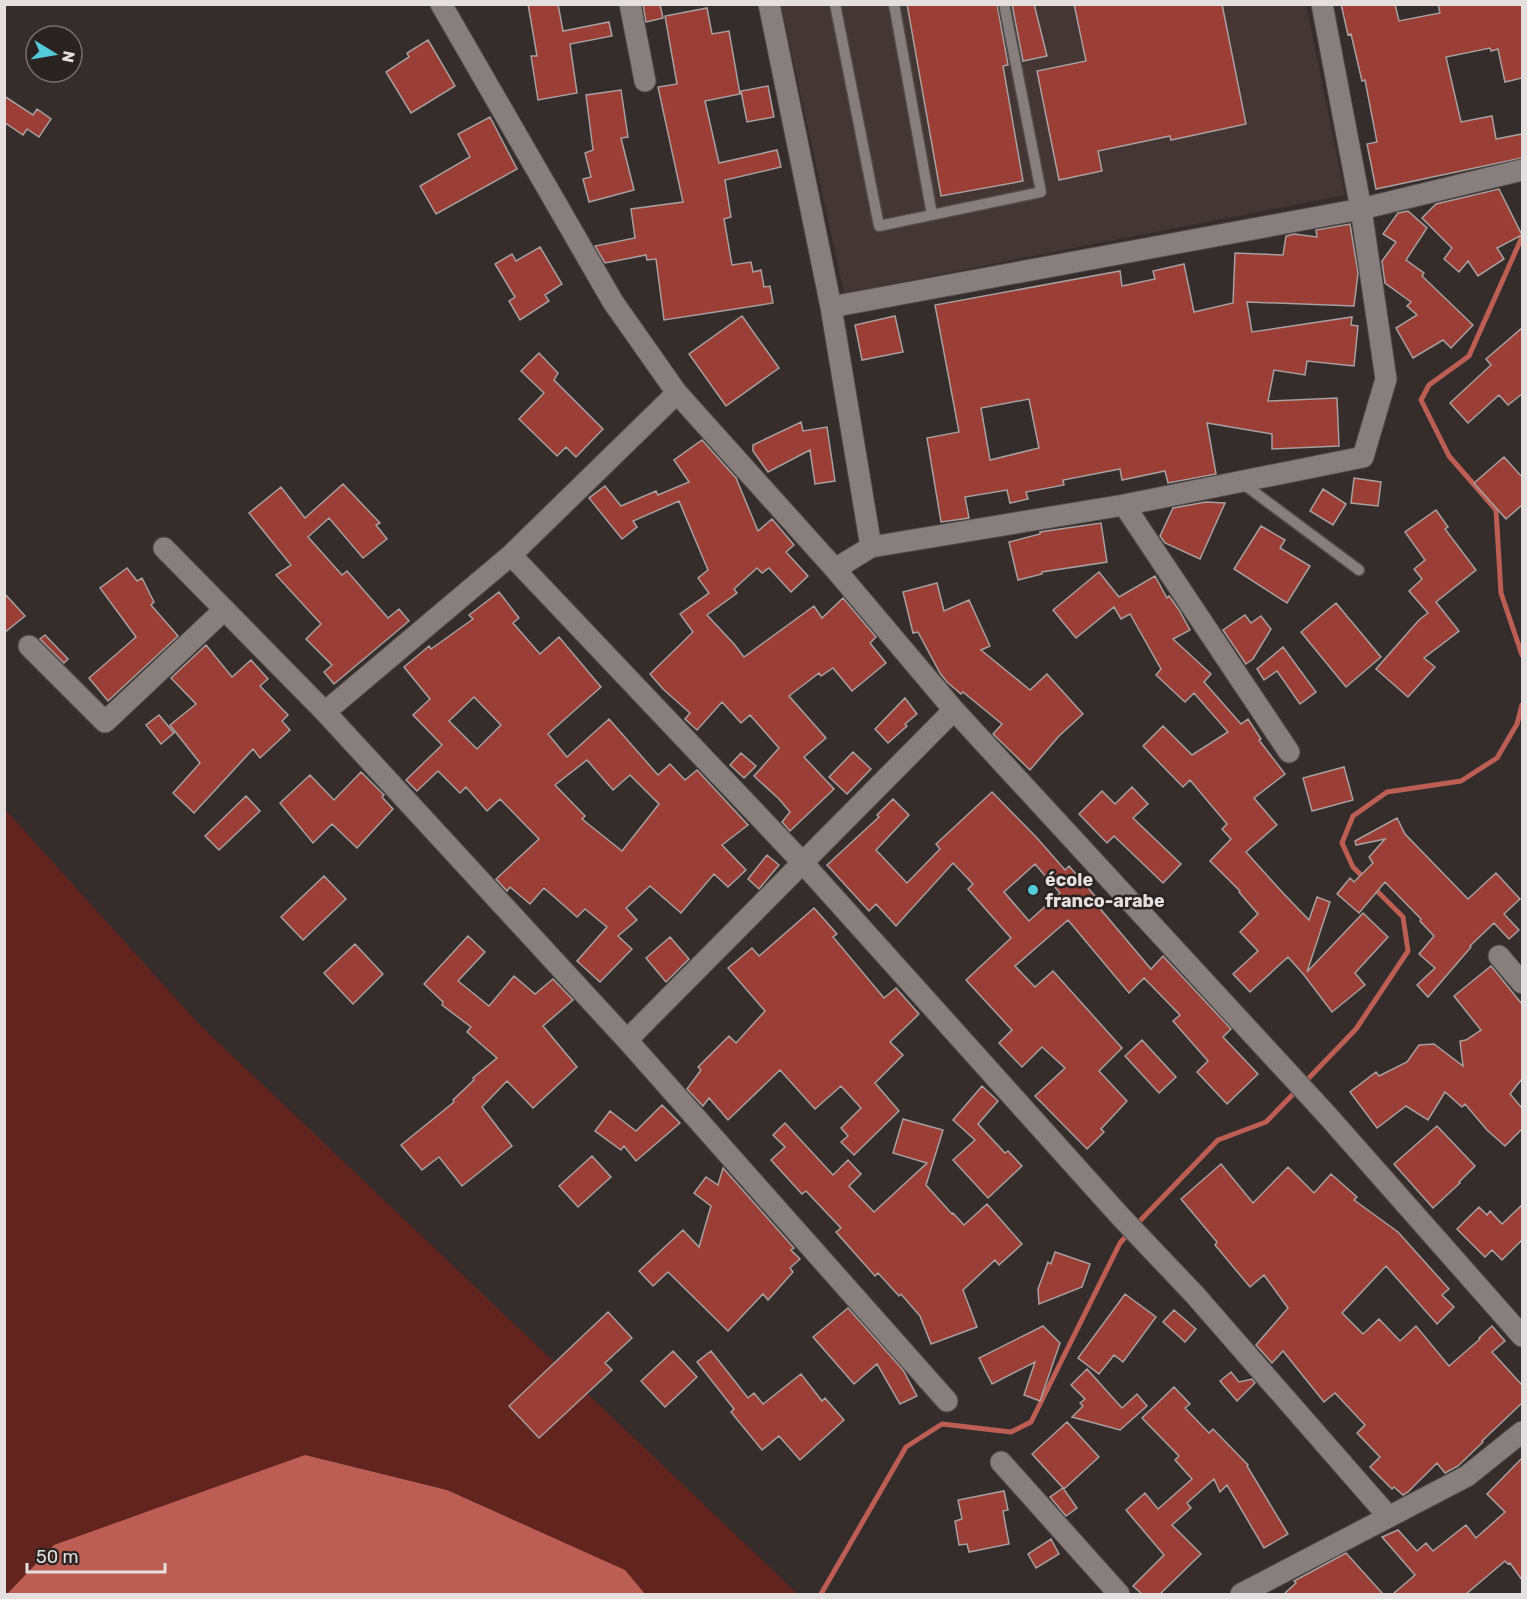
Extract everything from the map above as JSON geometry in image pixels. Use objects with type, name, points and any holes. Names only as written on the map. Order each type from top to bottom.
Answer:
[{"type":"street","points":[[441,4],[613,302],[677,393],[836,569],[954,710],[1284,1067],[1522,1336]]},
{"type":"street","points":[[630,4],[645,81]]},
{"type":"street","points":[[769,4],[831,307],[871,547]]},
{"type":"street","points":[[836,569],[871,547],[1124,505],[1363,457],[1386,379],[1362,209],[1322,4]]},
{"type":"street","points":[[831,307],[1362,209],[1522,170]]},
{"type":"street","points":[[325,712],[511,555],[677,393]]},
{"type":"street","points":[[1124,505],[1289,752]]},
{"type":"street","points":[[164,548],[325,712],[627,1040],[947,1401]]},
{"type":"street","points":[[511,555],[802,863],[1120,1216],[1195,1295],[1388,1516]]},
{"type":"street","points":[[29,646],[105,722],[224,610]]},
{"type":"street","points":[[627,1040],[954,710]]},
{"type":"street","points":[[1499,956],[1522,983]]},
{"type":"street","points":[[1241,1594],[1467,1476],[1522,1432]]},
{"type":"street","points":[[1001,1462],[1119,1594]]},
{"type":"lane","points":[[835,4],[879,226],[1041,192],[1004,4]]},
{"type":"lane","points":[[894,4],[932,215]]},
{"type":"lane","points":[[1239,481],[1359,570]]},
{"type":"shaded area","points":[[781,5],[1306,5],[1345,195],[844,293]]},
{"type":"shaded area","points":[[4,808],[198,1023],[798,1594],[645,1594],[624,1570],[447,1490],[305,1455],[5,1594]]},
{"type":"shaded area","points":[[305,1455],[447,1490],[625,1570],[645,1594],[7,1594],[54,1545]]},
{"type":"building","points":[[528,4],[558,4],[563,31],[609,22],[612,36],[570,44],[577,93],[538,100],[531,56],[537,56]]},
{"type":"building","points":[[643,4],[660,4],[663,18],[646,22]]},
{"type":"building","points":[[907,4],[997,4],[1008,65],[1003,66],[1023,181],[941,196]]},
{"type":"building","points":[[1012,4],[1034,4],[1047,56],[1023,61]]},
{"type":"building","points":[[1074,4],[1222,4],[1246,124],[1171,140],[1170,136],[1098,151],[1102,171],[1059,180],[1037,71],[1086,61]]},
{"type":"building","points":[[1341,4],[1395,4],[1399,21],[1440,13],[1438,4],[1522,4],[1522,78],[1505,82],[1498,49],[1491,51],[1490,48],[1446,57],[1461,122],[1492,116],[1496,139],[1522,134],[1522,158],[1376,189],[1367,144],[1377,142],[1365,80],[1362,81]]},
{"type":"building","points":[[707,8],[712,34],[729,31],[740,94],[705,101],[719,163],[777,150],[781,167],[725,180],[731,217],[724,219],[732,265],[751,262],[753,272],[761,270],[764,287],[770,286],[773,303],[664,320],[656,259],[647,260],[646,255],[605,263],[595,246],[635,238],[631,209],[683,202],[658,87],[677,84],[665,16]]},
{"type":"building","points":[[428,40],[455,86],[411,113],[386,72],[409,57],[407,53]]},
{"type":"building","points":[[768,86],[774,117],[747,122],[741,91]]},
{"type":"building","points":[[621,90],[628,137],[621,138],[634,190],[589,202],[583,179],[591,177],[585,153],[593,150],[586,95]]},
{"type":"building","points":[[4,96],[33,115],[37,109],[51,119],[39,137],[27,129],[23,135],[4,122]]},
{"type":"building","points":[[490,117],[517,169],[436,214],[420,186],[470,157],[458,134]]},
{"type":"building","points":[[1499,189],[1522,235],[1497,248],[1504,259],[1478,276],[1468,261],[1459,272],[1444,259],[1452,248],[1422,218],[1436,204]]},
{"type":"building","points":[[1408,211],[1427,228],[1406,260],[1424,273],[1422,276],[1473,325],[1451,348],[1443,340],[1413,358],[1396,328],[1417,315],[1407,306],[1411,302],[1385,283],[1382,261],[1396,242],[1383,234],[1398,213]]},
{"type":"building","points":[[1350,224],[1358,273],[1354,306],[1247,302],[1252,332],[1352,317],[1351,325],[1358,326],[1354,366],[1307,361],[1305,375],[1274,370],[1268,401],[1337,398],[1339,446],[1272,449],[1272,434],[1207,423],[1216,474],[1168,483],[1165,471],[1122,480],[1120,469],[1063,480],[1064,485],[1026,492],[1028,499],[1010,503],[1007,490],[965,497],[969,518],[941,522],[927,438],[959,432],[935,305],[1120,271],[1122,286],[1155,279],[1153,271],[1184,264],[1194,312],[1233,303],[1235,253],[1283,255],[1286,236],[1294,234],[1317,237],[1316,230]],"holes":[[[1029,399],[1039,448],[990,460],[981,408]]]},
{"type":"building","points":[[540,247],[562,284],[545,295],[549,301],[520,320],[509,301],[515,297],[495,264],[512,254],[516,261]]},
{"type":"building","points":[[742,316],[779,368],[726,406],[689,354]]},
{"type":"building","points":[[895,316],[903,352],[862,360],[855,325]]},
{"type":"building","points":[[1522,328],[1522,394],[1508,405],[1499,395],[1468,423],[1450,403],[1491,365],[1486,359]]},
{"type":"building","points":[[539,353],[558,373],[554,380],[603,429],[576,457],[566,447],[557,456],[519,419],[544,393],[521,371]]},
{"type":"building","points":[[801,422],[803,431],[827,427],[835,481],[815,484],[810,450],[768,472],[753,451],[753,445]]},
{"type":"building","points":[[702,440],[736,478],[758,531],[772,519],[794,545],[786,552],[808,576],[791,592],[769,568],[762,573],[757,568],[734,589],[737,593],[707,615],[744,657],[814,606],[822,618],[843,598],[876,637],[870,643],[886,663],[852,691],[833,668],[821,676],[819,673],[789,696],[826,738],[804,757],[834,789],[790,831],[782,822],[790,812],[754,776],[779,748],[750,715],[741,723],[722,702],[697,730],[685,719],[690,713],[650,674],[693,632],[680,614],[709,593],[698,578],[708,570],[679,501],[633,521],[637,527],[622,539],[589,498],[605,486],[621,506],[656,491],[658,495],[689,482],[674,460]]},
{"type":"building","points":[[1504,457],[1522,477],[1522,505],[1506,519],[1474,483]]},
{"type":"building","points":[[1354,478],[1381,482],[1378,506],[1351,503]]},
{"type":"building","points":[[343,484],[380,523],[376,525],[387,539],[363,558],[329,518],[308,537],[342,575],[347,571],[388,618],[399,609],[409,621],[334,684],[324,672],[332,665],[306,639],[321,624],[276,575],[291,565],[249,513],[281,487],[305,518]]},
{"type":"building","points":[[1323,489],[1346,504],[1333,525],[1310,511]]},
{"type":"building","points":[[1206,502],[1225,503],[1200,559],[1165,543],[1160,536],[1173,508]]},
{"type":"building","points":[[1436,510],[1448,527],[1445,529],[1476,570],[1436,602],[1459,631],[1424,658],[1435,667],[1408,697],[1376,669],[1419,620],[1428,613],[1409,591],[1422,579],[1414,569],[1425,560],[1405,532]]},
{"type":"building","points":[[1101,523],[1107,562],[1042,572],[1042,574],[1018,580],[1009,542],[1040,534],[1040,532]]},
{"type":"building","points":[[1261,526],[1285,540],[1280,548],[1310,566],[1287,603],[1234,569]]},
{"type":"building","points":[[127,568],[137,581],[142,578],[154,602],[151,605],[178,636],[108,701],[89,678],[136,637],[100,588]]},
{"type":"building","points":[[1099,572],[1119,597],[1155,576],[1167,598],[1169,596],[1190,630],[1173,639],[1211,674],[1204,682],[1241,724],[1248,719],[1261,739],[1259,740],[1285,774],[1254,798],[1277,825],[1246,852],[1309,920],[1317,897],[1330,902],[1307,972],[1363,913],[1388,937],[1355,973],[1365,985],[1332,1012],[1288,957],[1250,992],[1233,974],[1258,951],[1240,932],[1258,914],[1240,891],[1210,861],[1231,839],[1222,829],[1227,824],[1190,780],[1183,787],[1143,746],[1163,726],[1192,755],[1228,732],[1194,693],[1185,702],[1156,675],[1161,669],[1130,614],[1121,619],[1114,607],[1076,638],[1053,610]]},
{"type":"building","points":[[937,583],[944,611],[969,600],[990,646],[981,650],[1030,690],[1047,674],[1083,714],[1059,736],[1030,770],[993,734],[1002,724],[947,682],[918,632],[913,633],[903,592]]},
{"type":"building","points":[[499,592],[519,618],[513,623],[540,654],[559,637],[601,687],[548,734],[567,757],[609,719],[658,775],[670,764],[685,780],[697,770],[748,825],[722,845],[746,870],[728,887],[714,874],[681,913],[650,886],[626,908],[637,920],[618,936],[632,949],[600,982],[577,961],[607,927],[585,909],[577,917],[544,888],[530,904],[510,887],[507,891],[496,879],[539,839],[500,799],[487,811],[466,787],[460,793],[438,771],[417,791],[406,780],[442,745],[413,715],[430,699],[404,667],[429,646],[431,649],[473,619],[469,615]],"holes":[[[474,697],[501,725],[477,749],[449,721]],[[587,760],[613,790],[630,775],[659,804],[622,851],[582,819],[585,816],[555,785]]]},
{"type":"building","points":[[4,593],[25,616],[4,633]]},
{"type":"building","points":[[1336,603],[1381,657],[1346,687],[1301,632]]},
{"type":"building","points":[[1245,615],[1251,623],[1261,616],[1271,629],[1253,659],[1246,664],[1223,630]]},
{"type":"building","points":[[45,635],[68,659],[64,663],[40,639]]},
{"type":"building","points":[[206,645],[232,677],[251,660],[268,679],[260,686],[288,715],[282,721],[290,730],[260,758],[253,749],[194,813],[173,793],[200,763],[170,725],[196,704],[171,678]]},
{"type":"building","points":[[1283,647],[1316,692],[1300,704],[1277,671],[1264,680],[1257,669]]},
{"type":"building","points":[[905,698],[917,714],[888,743],[875,729]]},
{"type":"building","points":[[159,715],[174,733],[161,744],[146,725]]},
{"type":"building","points":[[853,752],[871,769],[847,794],[829,777]]},
{"type":"building","points":[[741,753],[756,766],[744,778],[730,765]]},
{"type":"building","points":[[1344,767],[1353,800],[1312,811],[1303,778]]},
{"type":"building","points":[[361,772],[384,795],[382,797],[393,809],[357,848],[332,824],[313,843],[280,803],[310,775],[334,800]]},
{"type":"building","points":[[1132,787],[1148,804],[1133,818],[1181,864],[1163,883],[1114,836],[1107,843],[1079,814],[1102,791],[1115,804]]},
{"type":"building","points":[[992,792],[1065,870],[1069,866],[1095,896],[1092,899],[1151,969],[1163,956],[1231,1029],[1223,1037],[1258,1074],[1227,1104],[1197,1072],[1208,1061],[1173,1021],[1180,1015],[1144,978],[1129,993],[1068,920],[1015,966],[1035,987],[1053,971],[1122,1048],[1099,1071],[1127,1101],[1101,1129],[1104,1132],[1087,1149],[1035,1096],[1065,1068],[1042,1047],[1022,1067],[999,1043],[1012,1030],[966,980],[1011,938],[968,889],[973,884],[953,863],[896,926],[876,904],[869,911],[827,865],[879,817],[877,815],[893,799],[909,815],[876,850],[907,883],[940,849],[936,844]],"holes":[[[1035,864],[1060,893],[1029,921],[1004,892]]]},
{"type":"building","points":[[246,796],[260,811],[219,850],[205,836]]},
{"type":"building","points":[[1397,818],[1405,834],[1468,899],[1496,873],[1520,899],[1504,914],[1519,930],[1509,939],[1494,923],[1470,946],[1428,997],[1417,985],[1435,968],[1419,954],[1434,936],[1420,921],[1421,919],[1385,882],[1359,913],[1337,894],[1350,878],[1354,882],[1373,863],[1369,857],[1385,839],[1356,845],[1355,841]]},
{"type":"building","points":[[767,855],[779,865],[759,889],[748,879]]},
{"type":"building","points":[[324,876],[346,899],[303,940],[281,917]]},
{"type":"building","points":[[814,908],[837,934],[833,937],[884,998],[896,988],[919,1014],[890,1042],[903,1055],[875,1083],[899,1111],[854,1155],[841,1142],[848,1136],[841,1128],[861,1108],[841,1086],[815,1109],[780,1070],[728,1120],[709,1098],[703,1106],[687,1089],[701,1070],[698,1067],[729,1036],[736,1043],[765,1011],[728,968],[752,948],[759,956]]},
{"type":"building","points":[[468,936],[485,952],[458,981],[489,1006],[514,976],[535,994],[553,979],[573,1000],[543,1026],[577,1067],[533,1108],[507,1081],[482,1107],[512,1146],[462,1186],[439,1157],[422,1170],[401,1145],[454,1102],[453,1100],[474,1080],[473,1078],[497,1058],[467,1032],[471,1027],[442,1005],[443,1002],[424,984]]},
{"type":"building","points":[[670,937],[689,959],[666,982],[646,958]]},
{"type":"building","points":[[355,944],[383,974],[353,1004],[324,973]]},
{"type":"building","points":[[1491,966],[1522,1004],[1522,1079],[1510,1094],[1522,1108],[1522,1129],[1505,1146],[1487,1130],[1465,1104],[1462,1107],[1445,1092],[1428,1120],[1406,1106],[1377,1128],[1350,1092],[1376,1072],[1379,1076],[1407,1062],[1419,1045],[1434,1044],[1463,1066],[1460,1041],[1466,1040],[1481,1030],[1454,996]]},
{"type":"building","points":[[1142,1040],[1176,1077],[1159,1093],[1125,1056]]},
{"type":"building","points":[[982,1086],[998,1101],[978,1124],[1005,1153],[1008,1151],[1022,1166],[988,1198],[953,1160],[975,1140],[953,1120]]},
{"type":"building","points":[[662,1105],[680,1123],[636,1161],[624,1146],[621,1150],[595,1131],[610,1111],[636,1131]]},
{"type":"building","points":[[903,1119],[943,1130],[926,1185],[952,1214],[964,1225],[987,1204],[1022,1244],[999,1265],[995,1260],[963,1290],[977,1327],[931,1344],[920,1316],[901,1294],[899,1296],[878,1273],[875,1276],[836,1232],[841,1228],[806,1191],[802,1194],[771,1160],[785,1147],[773,1135],[785,1123],[833,1175],[848,1160],[861,1174],[849,1186],[874,1212],[927,1163],[893,1153]]},
{"type":"building","points":[[1437,1126],[1475,1166],[1433,1208],[1394,1164]]},
{"type":"building","points":[[592,1156],[611,1177],[578,1207],[559,1186]]},
{"type":"building","points":[[1221,1164],[1253,1203],[1288,1167],[1314,1193],[1331,1174],[1357,1197],[1354,1200],[1398,1232],[1449,1289],[1442,1295],[1454,1307],[1437,1324],[1386,1266],[1342,1313],[1363,1334],[1379,1319],[1400,1341],[1416,1326],[1449,1366],[1492,1326],[1505,1341],[1492,1352],[1522,1385],[1522,1403],[1458,1466],[1445,1473],[1437,1463],[1403,1495],[1394,1487],[1392,1489],[1370,1467],[1380,1457],[1357,1433],[1365,1425],[1335,1393],[1324,1402],[1283,1351],[1272,1363],[1256,1345],[1288,1308],[1264,1275],[1250,1287],[1181,1199]]},
{"type":"building","points":[[723,1168],[794,1248],[791,1250],[800,1259],[790,1268],[793,1272],[768,1300],[763,1294],[728,1331],[668,1272],[653,1286],[639,1271],[683,1230],[699,1247],[711,1206],[694,1193],[706,1177],[718,1185]]},
{"type":"building","points":[[1522,1205],[1522,1240],[1502,1260],[1492,1250],[1485,1257],[1457,1229],[1479,1207],[1487,1215],[1490,1211],[1502,1224]]},
{"type":"building","points":[[1055,1252],[1090,1264],[1082,1287],[1039,1304],[1038,1289],[1048,1262],[1051,1264]]},
{"type":"building","points":[[1125,1294],[1156,1317],[1123,1362],[1114,1355],[1099,1374],[1078,1358]]},
{"type":"building","points":[[848,1308],[903,1370],[917,1396],[900,1404],[877,1364],[854,1384],[813,1337]]},
{"type":"building","points":[[1174,1310],[1196,1329],[1185,1342],[1163,1322]]},
{"type":"building","points":[[608,1312],[632,1338],[605,1363],[612,1370],[539,1438],[509,1406]]},
{"type":"building","points":[[1043,1326],[1060,1343],[1040,1401],[1024,1395],[1035,1362],[992,1384],[979,1358]]},
{"type":"building","points":[[673,1351],[697,1377],[665,1407],[641,1381]]},
{"type":"building","points":[[711,1351],[748,1398],[754,1393],[763,1404],[801,1374],[822,1401],[825,1398],[844,1420],[800,1460],[779,1436],[762,1450],[731,1412],[734,1409],[697,1362]]},
{"type":"building","points":[[1087,1369],[1122,1408],[1137,1394],[1147,1406],[1120,1430],[1072,1417],[1083,1406],[1080,1403],[1085,1399],[1071,1385]]},
{"type":"building","points":[[1231,1372],[1239,1382],[1252,1379],[1255,1383],[1237,1401],[1220,1381]]},
{"type":"building","points":[[1174,1387],[1190,1404],[1185,1408],[1209,1433],[1213,1429],[1248,1465],[1288,1534],[1264,1548],[1227,1485],[1220,1492],[1214,1479],[1187,1503],[1191,1508],[1172,1525],[1201,1554],[1160,1594],[1142,1594],[1133,1586],[1164,1555],[1126,1510],[1145,1493],[1158,1509],[1192,1479],[1175,1460],[1179,1456],[1142,1418]]},
{"type":"building","points":[[1067,1422],[1099,1457],[1064,1489],[1032,1454]]},
{"type":"building","points":[[1522,1458],[1522,1580],[1510,1563],[1505,1561],[1466,1594],[1393,1594],[1415,1575],[1382,1537],[1398,1530],[1417,1551],[1426,1543],[1433,1551],[1466,1525],[1476,1538],[1505,1512],[1487,1494]]},
{"type":"building","points":[[1063,1488],[1077,1508],[1066,1516],[1050,1497]]},
{"type":"building","points":[[1004,1491],[1008,1510],[1003,1511],[1009,1544],[969,1552],[967,1544],[959,1545],[955,1521],[962,1519],[958,1500]]},
{"type":"building","points":[[1051,1539],[1059,1554],[1036,1568],[1028,1554]]},
{"type":"building","points":[[1346,1553],[1383,1594],[1284,1594],[1296,1583],[1294,1581]]},
{"type":"waterway","points":[[1522,237],[1469,356],[1429,385],[1421,400],[1449,456],[1496,510],[1501,593],[1522,655]]},
{"type":"waterway","points":[[1364,878],[1353,867],[1342,843],[1353,816],[1387,792],[1461,781],[1497,758],[1517,724],[1522,705]]},
{"type":"waterway","points":[[1304,1083],[1356,1029],[1408,951],[1403,917],[1373,887]]},
{"type":"waterway","points":[[1135,1226],[1218,1140],[1266,1122],[1297,1090]]},
{"type":"waterway","points":[[821,1594],[906,1447],[942,1424],[1011,1432],[1031,1422],[1120,1243],[1129,1233]]},
{"type":"place","name":"école franco-arabe","points":[[1033,890]]}]
